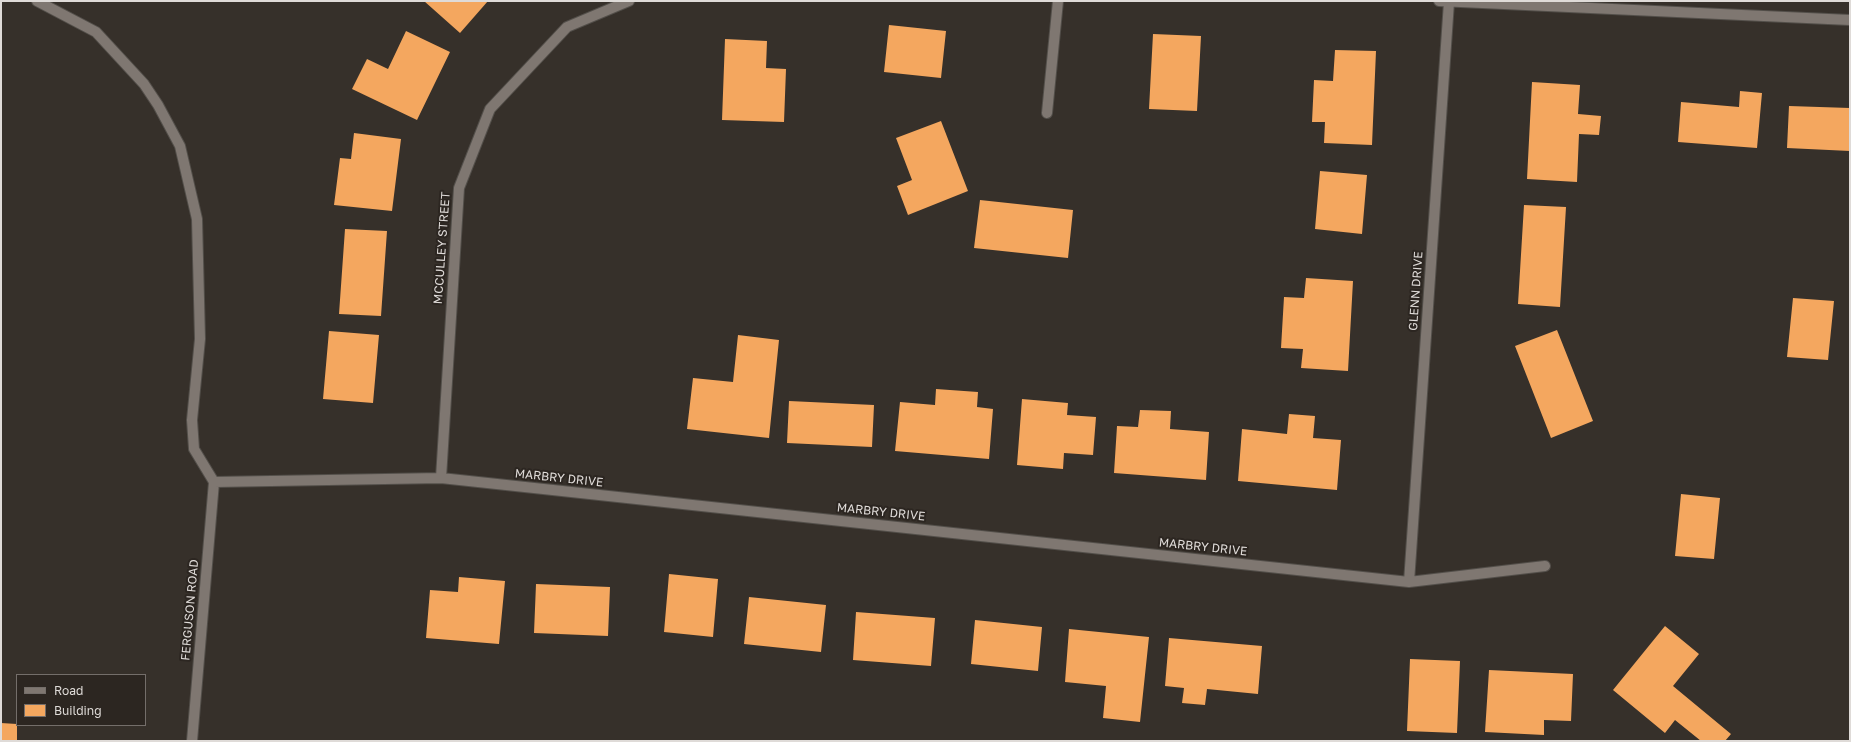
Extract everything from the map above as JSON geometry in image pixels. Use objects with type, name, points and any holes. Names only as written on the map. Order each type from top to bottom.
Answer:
[{"type":"street","points":[[37,1],[96,32],[144,84],[158,105],[180,146],[197,219],[200,339],[192,420],[194,449],[214,482]]},
{"type":"street","name":"MCCULLEY STREET","points":[[440,478],[459,188],[487,116],[490,109],[567,27],[629,1]]},
{"type":"street","points":[[1048,113],[1058,1]]},
{"type":"street","points":[[1444,2],[1850,20]]},
{"type":"street","name":"GLENN DRIVE","points":[[1409,582],[1444,2]]},
{"type":"street","name":"MARBRY DRIVE","points":[[214,482],[440,478],[1409,582],[1544,566]]},
{"type":"street","name":"FERGUSON ROAD","points":[[192,741],[214,482]]},
{"type":"building","points":[[424,1],[488,1],[460,33]]},
{"type":"building","points":[[889,25],[946,31],[941,78],[884,72]]},
{"type":"building","points":[[406,31],[450,52],[417,120],[352,89],[367,59],[388,69]]},
{"type":"building","points":[[1153,34],[1201,36],[1197,111],[1149,109]]},
{"type":"building","points":[[725,39],[767,41],[766,68],[786,69],[784,122],[722,120]]},
{"type":"building","points":[[1335,50],[1376,51],[1372,145],[1324,143],[1325,122],[1312,122],[1314,80],[1333,81]]},
{"type":"building","points":[[1532,82],[1580,85],[1578,114],[1601,116],[1599,135],[1579,134],[1577,182],[1527,179]]},
{"type":"building","points":[[1740,91],[1762,93],[1757,148],[1678,142],[1681,102],[1739,107]]},
{"type":"building","points":[[1789,106],[1850,108],[1850,151],[1787,148]]},
{"type":"building","points":[[941,121],[968,191],[908,215],[897,186],[912,180],[896,138]]},
{"type":"building","points":[[354,133],[401,139],[392,211],[334,205],[340,158],[351,159]]},
{"type":"building","points":[[1320,171],[1367,175],[1362,234],[1315,229]]},
{"type":"building","points":[[980,200],[1073,210],[1068,258],[974,248]]},
{"type":"building","points":[[1524,205],[1566,207],[1560,307],[1518,304]]},
{"type":"building","points":[[345,229],[387,231],[381,316],[339,314]]},
{"type":"building","points":[[1306,278],[1353,281],[1348,371],[1301,368],[1303,349],[1281,348],[1284,297],[1304,298]]},
{"type":"building","points":[[1793,298],[1834,301],[1828,360],[1787,357]]},
{"type":"building","points":[[1557,330],[1593,421],[1551,438],[1515,346]]},
{"type":"building","points":[[329,331],[379,335],[373,403],[323,399]]},
{"type":"building","points":[[738,335],[779,340],[769,438],[687,429],[693,378],[733,382]]},
{"type":"building","points":[[936,389],[978,392],[977,407],[993,409],[989,459],[895,451],[900,402],[935,405]]},
{"type":"building","points":[[1022,399],[1068,403],[1067,415],[1096,417],[1093,455],[1064,453],[1063,469],[1017,465]]},
{"type":"building","points":[[789,401],[874,405],[872,447],[787,443]]},
{"type":"building","points":[[1140,410],[1171,411],[1170,429],[1209,432],[1206,480],[1114,473],[1117,426],[1138,427]]},
{"type":"building","points":[[1289,414],[1315,416],[1313,438],[1341,440],[1337,490],[1238,481],[1242,429],[1287,434]]},
{"type":"building","points":[[1681,494],[1720,498],[1714,559],[1675,556]]},
{"type":"building","points":[[669,574],[718,579],[713,637],[664,632]]},
{"type":"building","points":[[459,577],[505,581],[499,644],[426,638],[430,590],[458,592]]},
{"type":"building","points":[[536,584],[610,587],[608,636],[534,633]]},
{"type":"building","points":[[749,597],[826,605],[821,652],[744,644]]},
{"type":"building","points":[[856,612],[935,618],[931,666],[853,660]]},
{"type":"building","points":[[975,620],[1042,627],[1038,671],[971,664]]},
{"type":"building","points":[[1665,626],[1699,654],[1673,686],[1731,734],[1725,741],[1701,741],[1675,720],[1665,733],[1613,690]]},
{"type":"building","points":[[1069,629],[1149,637],[1140,722],[1103,718],[1106,686],[1065,682]]},
{"type":"building","points":[[1169,638],[1262,646],[1258,694],[1207,689],[1205,705],[1182,703],[1184,688],[1165,686]]},
{"type":"building","points":[[1410,659],[1460,661],[1457,733],[1407,731]]},
{"type":"building","points":[[1489,670],[1573,674],[1571,721],[1544,720],[1544,735],[1485,732]]},
{"type":"building","points":[[1,723],[16,724],[17,741],[1,741]]}]
